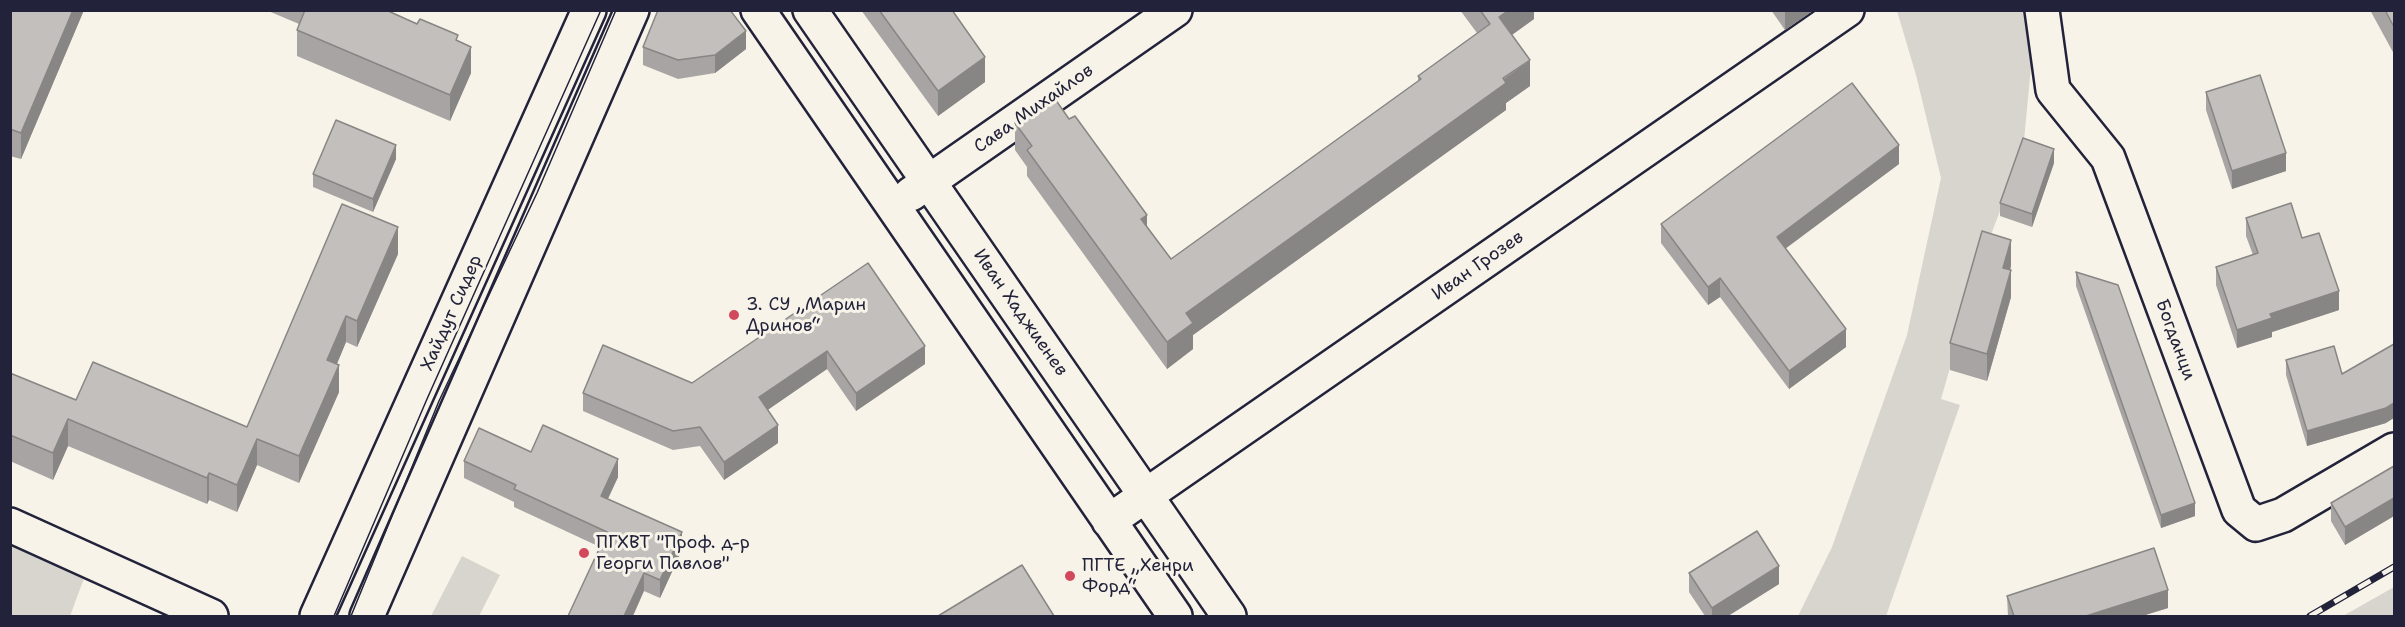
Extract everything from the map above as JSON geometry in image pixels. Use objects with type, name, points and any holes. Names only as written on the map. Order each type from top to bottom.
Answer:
[{"type":"street","name":"Хайдут Сидер","points":[[317,616],[589,10]]},
{"type":"street","points":[[367,616],[632,10]]},
{"type":"street","points":[[758,10],[1175,616]]},
{"type":"street","name":"Иван Хаджиенев","points":[[810,10],[1229,616]]},
{"type":"street","name":"Сава Михайлов","points":[[892,207],[1175,10]]},
{"type":"street","name":"Иван Грозев","points":[[1109,521],[1847,10]]},
{"type":"street","name":"Богданци","points":[[2042,10],[2053,90],[2108,158],[2239,510],[2256,524],[2283,515],[2394,450]]},
{"type":"street","points":[[10,525],[211,616]]},
{"type":"shaded area","points":[[1897,11],[2025,11],[2032,56],[2023,151],[1982,258],[1941,399],[1960,405],[1886,616],[1798,616],[1832,547],[1907,335],[1941,178],[1916,75]]},
{"type":"shaded area","points":[[11,539],[86,573],[70,616],[11,616]]},
{"type":"shaded area","points":[[462,556],[500,575],[479,616],[431,616]]},
{"type":"shaded area","points":[[2394,587],[2394,616],[2343,616]]},
{"type":"building","points":[[10,10],[73,10],[21,133],[10,129]]},
{"type":"building","points":[[305,10],[386,10],[417,24],[420,19],[458,35],[456,40],[471,47],[450,95],[297,30]]},
{"type":"building","points":[[658,10],[730,10],[746,31],[715,55],[678,60],[643,47]]},
{"type":"building","points":[[879,10],[952,10],[985,57],[938,91]]},
{"type":"building","points":[[1480,10],[1509,10],[1499,17],[1530,60],[1503,78],[1506,83],[1186,313],[1193,323],[1167,342],[1027,150],[1032,146],[1015,123],[1053,96],[1069,119],[1075,116],[1147,215],[1141,219],[1171,259],[1421,79],[1418,76],[1490,24]]},
{"type":"building","points":[[2385,10],[2394,10],[2394,27]]},
{"type":"building","points":[[2260,75],[2286,153],[2232,171],[2206,92]]},
{"type":"building","points":[[1852,83],[1899,145],[1777,237],[1846,329],[1789,371],[1720,278],[1708,287],[1661,224]]},
{"type":"building","points":[[336,120],[396,145],[373,199],[313,174]]},
{"type":"building","points":[[2023,138],[2054,149],[2032,214],[2000,203]]},
{"type":"building","points":[[2291,203],[2302,238],[2319,233],[2339,291],[2270,314],[2272,318],[2237,330],[2216,267],[2258,253],[2246,218]]},
{"type":"building","points":[[342,204],[398,227],[357,321],[346,316],[327,360],[339,365],[299,456],[257,439],[237,485],[209,473],[207,478],[68,419],[53,453],[10,435],[10,373],[76,400],[93,362],[247,427]]},
{"type":"building","points":[[1982,231],[2011,240],[2003,268],[2011,270],[1987,354],[1950,343]]},
{"type":"building","points":[[868,263],[925,346],[856,393],[827,351],[759,397],[778,425],[724,462],[700,427],[673,431],[583,393],[603,345],[692,383]]},
{"type":"building","points":[[2076,272],[2118,285],[2195,503],[2161,515]]},
{"type":"building","points":[[2394,344],[2394,403],[2386,408],[2307,431],[2286,360],[2334,346],[2342,374]]},
{"type":"building","points":[[543,425],[618,459],[601,496],[682,532],[660,580],[644,573],[624,616],[568,616],[607,532],[514,489],[516,485],[464,461],[479,428],[531,452]]},
{"type":"building","points":[[2394,466],[2394,498],[2345,527],[2331,503]]},
{"type":"building","points":[[1757,531],[1779,566],[1712,608],[1689,573]]},
{"type":"building","points":[[2154,548],[2168,590],[2086,616],[2014,616],[2007,596]]},
{"type":"building","points":[[1022,565],[1054,616],[938,616]]},
{"type":"tram line","points":[[334,616],[427,399],[601,10]]},
{"type":"tram line","points":[[351,616],[439,401],[537,193],[616,10]]},
{"type":"railway","points":[[2310,616],[2394,567]]},
{"type":"place","name":"3. СУ „Марин Дринов“","points":[[734,315]]},
{"type":"place","name":"ПГХВТ \"Проф. д-р Георги Павлов\"","points":[[584,553]]},
{"type":"place","name":"ПГТЕ „Хенри Форд“","points":[[1070,576]]}]
